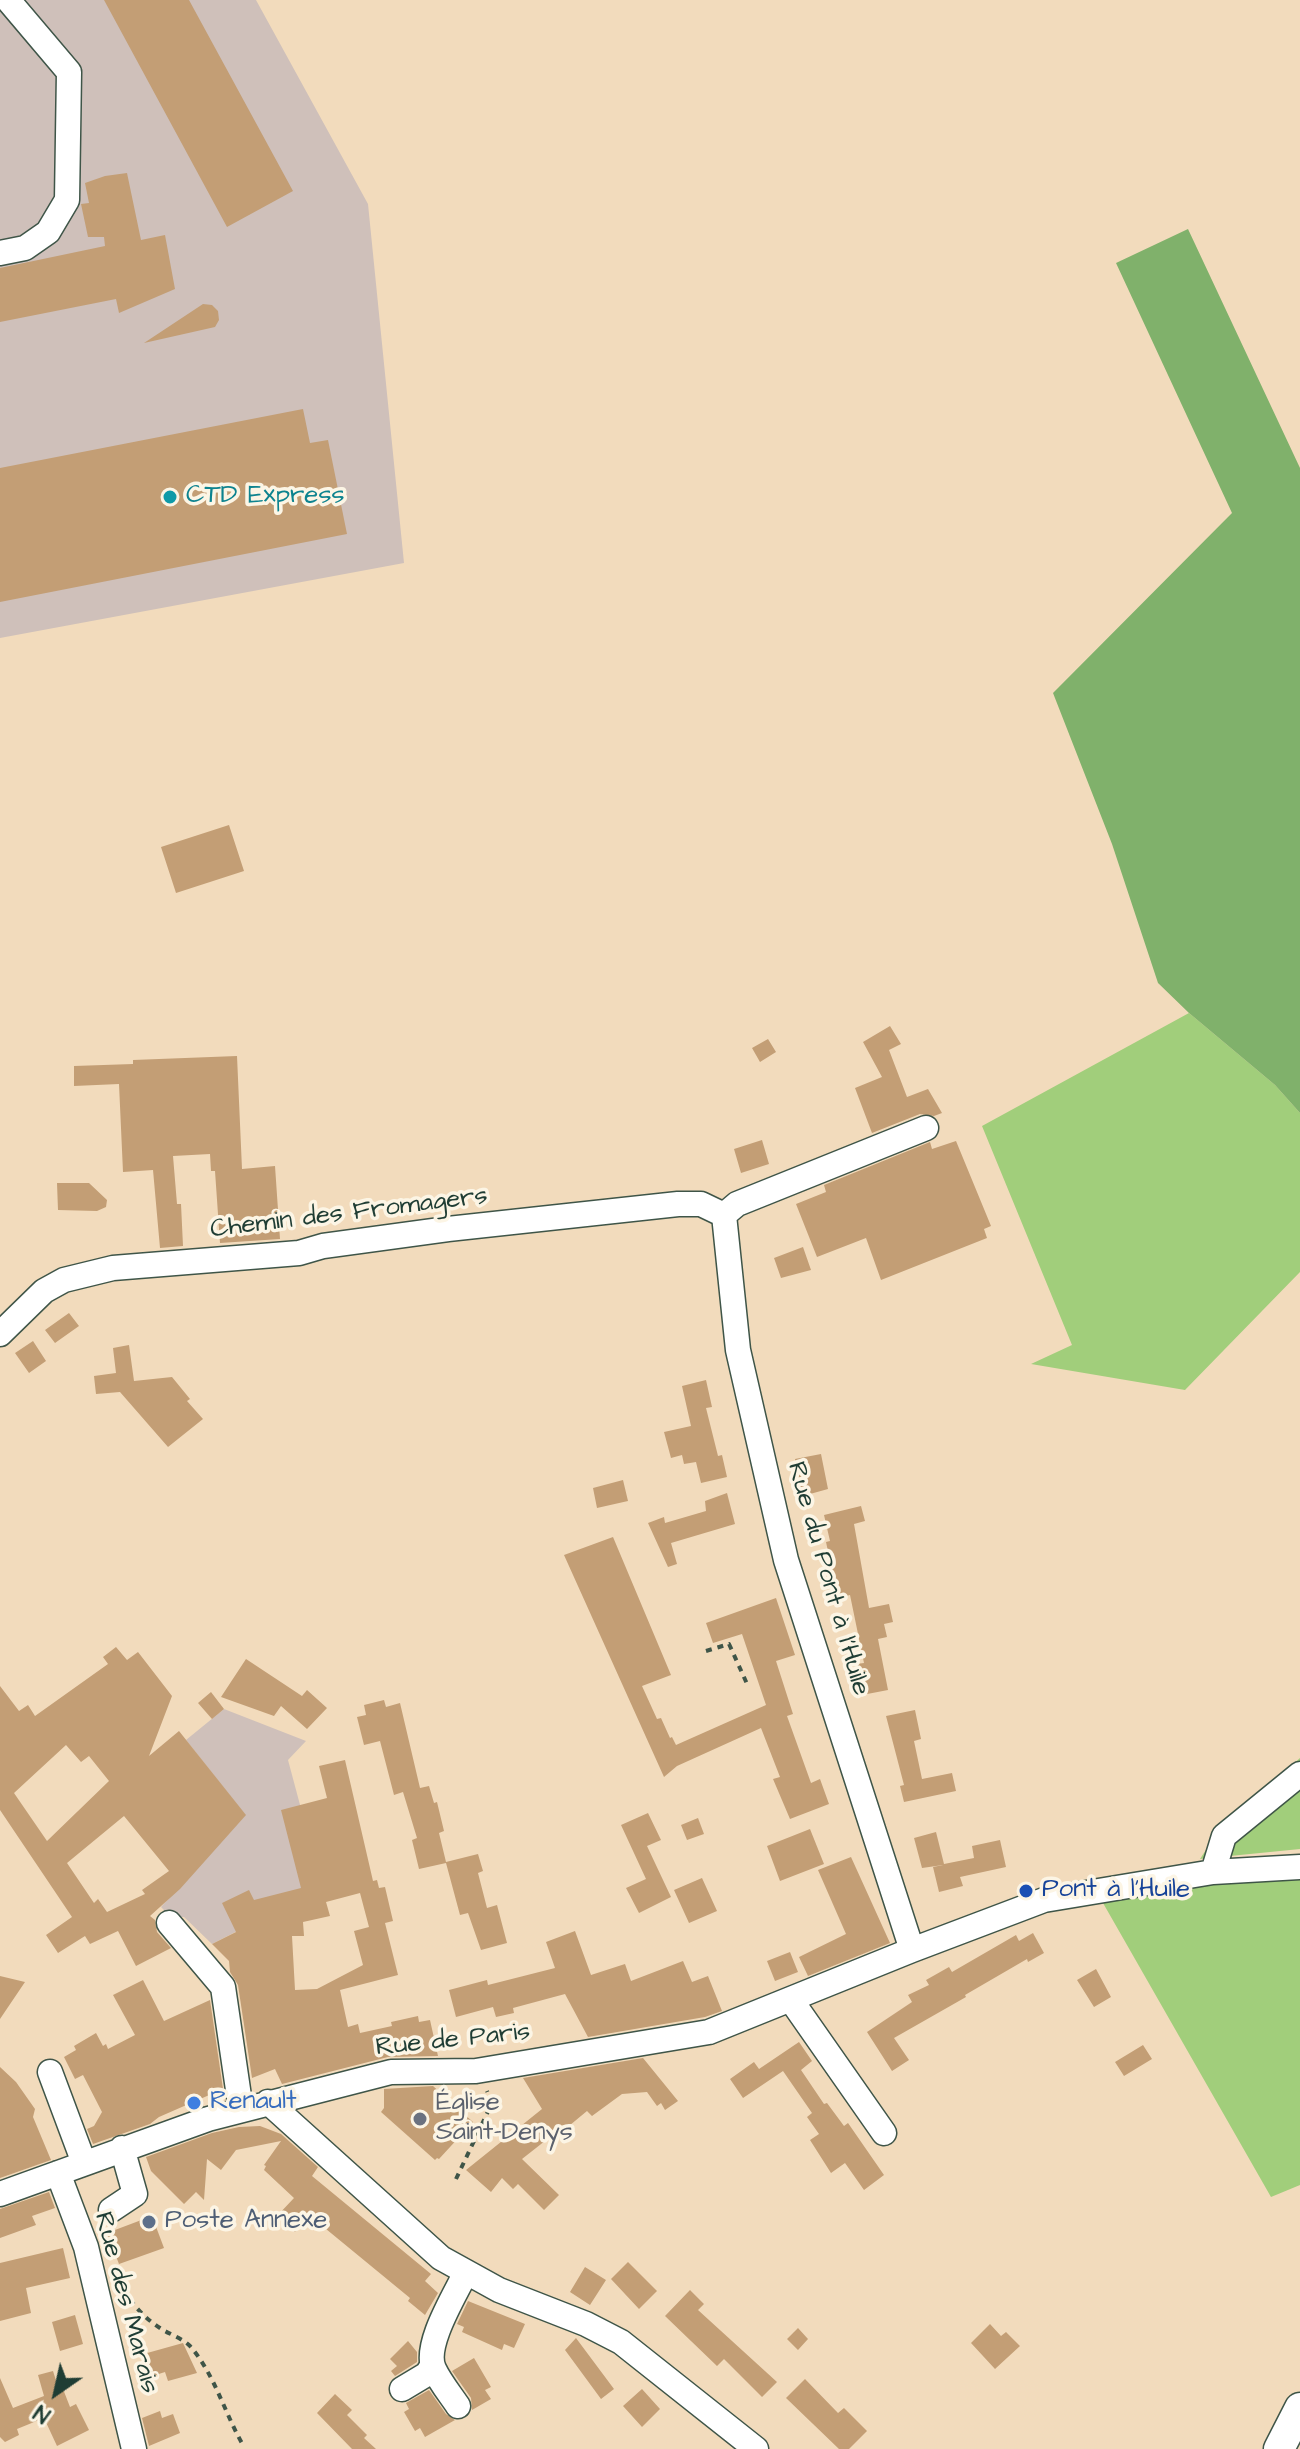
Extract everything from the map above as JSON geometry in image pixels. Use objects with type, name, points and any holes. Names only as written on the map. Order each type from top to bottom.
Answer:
[{"type":"main road","points":[[1279,2449],[1300,2408]]},
{"type":"street","points":[[0,253],[25,248],[48,232],[67,200],[69,72],[8,0]]},
{"type":"street","points":[[724,1215],[737,1204],[926,1128]]},
{"type":"street","name":"Chemin des Fromagers","points":[[0,1334],[44,1291],[64,1280],[113,1268],[299,1253],[323,1246],[432,1231],[663,1205],[701,1204],[724,1215]]},
{"type":"street","name":"Rue du Pont à l'Huile","points":[[724,1215],[738,1350],[786,1560],[912,1950]]},
{"type":"street","points":[[1213,1872],[1224,1836],[1300,1774]]},
{"type":"street","name":"Rue de Paris","points":[[0,2194],[122,2148],[241,2110],[391,2072],[476,2071],[709,2032],[1044,1900],[1213,1872],[1300,1867]]},
{"type":"street","points":[[169,1923],[223,1987],[241,2110]]},
{"type":"street","points":[[791,2000],[884,2133]]},
{"type":"street","points":[[50,2072],[84,2163]]},
{"type":"street","points":[[268,2102],[441,2258],[465,2274],[499,2290],[586,2324],[621,2342],[756,2449]]},
{"type":"street","points":[[111,2210],[135,2194],[122,2148]]},
{"type":"street","name":"Rue des Marais","points":[[58,2173],[86,2247],[121,2448]]},
{"type":"street","points":[[458,2406],[432,2366],[431,2354],[441,2322],[465,2274]]},
{"type":"street","points":[[402,2389],[427,2374],[432,2366]]},
{"type":"path","points":[[706,1651],[729,1644],[748,1686]]},
{"type":"path","points":[[456,2179],[492,2103],[476,2071]]},
{"type":"path","points":[[112,2258],[129,2298],[141,2316],[187,2343],[203,2364],[243,2445]]},
{"type":"shaded area","points":[[0,0],[256,0],[368,204],[404,563],[0,638]]},
{"type":"shaded area","points":[[224,1709],[306,1741],[288,1760],[326,1902],[257,1921],[212,1944],[184,1917],[171,1917],[161,1907],[245,1815],[186,1740]]},
{"type":"green space","points":[[1188,229],[1300,468],[1300,1113],[1275,1085],[1158,983],[1112,844],[1053,693],[1232,513],[1116,263]]},
{"type":"green space","points":[[1189,1013],[1275,1085],[1300,1113],[1300,1272],[1185,1390],[1031,1364],[1072,1345],[982,1126]]},
{"type":"green space","points":[[1300,1758],[1300,1849],[1200,1859],[1219,1830]]},
{"type":"green space","points":[[1300,1877],[1300,2185],[1271,2197],[1103,1903],[1209,1882]]},
{"type":"building","points":[[104,0],[189,0],[293,191],[227,227]]},
{"type":"building","points":[[127,173],[141,240],[165,235],[175,289],[119,313],[116,299],[0,322],[0,268],[105,246],[104,237],[88,237],[81,204],[89,203],[85,183]]},
{"type":"building","points":[[203,304],[212,305],[218,311],[219,320],[215,327],[144,343]]},
{"type":"building","name":"CTD Express","points":[[303,409],[310,443],[328,440],[347,534],[0,602],[0,468]]},
{"type":"building","points":[[229,825],[244,871],[176,893],[161,847]]},
{"type":"building","points":[[890,1026],[901,1044],[889,1050],[907,1097],[928,1089],[942,1113],[934,1116],[920,1114],[872,1133],[855,1088],[882,1077],[863,1042]]},
{"type":"building","points":[[768,1039],[776,1052],[760,1062],[752,1048]]},
{"type":"building","points":[[237,1056],[242,1169],[275,1166],[280,1239],[220,1243],[215,1171],[211,1171],[210,1154],[173,1156],[177,1204],[181,1204],[183,1246],[160,1248],[153,1170],[123,1172],[119,1084],[74,1086],[74,1066]]},
{"type":"building","points":[[762,1140],[769,1164],[741,1173],[734,1149]]},
{"type":"building","points":[[956,1141],[991,1226],[984,1229],[987,1238],[881,1280],[866,1238],[817,1257],[796,1204],[826,1192],[824,1185],[930,1142],[932,1149]]},
{"type":"building","points":[[57,1183],[89,1183],[107,1200],[106,1207],[97,1211],[58,1210]]},
{"type":"building","points":[[803,1247],[811,1270],[781,1278],[774,1258]]},
{"type":"building","points":[[69,1313],[79,1326],[55,1343],[45,1330]]},
{"type":"building","points":[[33,1341],[46,1361],[29,1373],[15,1353]]},
{"type":"building","points":[[129,1345],[134,1381],[172,1377],[203,1419],[168,1447],[120,1392],[96,1394],[94,1376],[116,1373],[113,1348]]},
{"type":"building","points":[[706,1380],[712,1407],[706,1408],[718,1456],[722,1455],[727,1477],[701,1483],[696,1462],[684,1464],[682,1455],[671,1458],[664,1432],[691,1426],[682,1386]]},
{"type":"building","points":[[821,1454],[828,1489],[810,1494],[809,1490],[801,1491],[795,1459]]},
{"type":"building","points":[[623,1480],[628,1501],[597,1508],[593,1488]]},
{"type":"building","points":[[727,1493],[735,1524],[671,1543],[677,1564],[668,1567],[648,1523],[664,1517],[665,1523],[706,1511],[705,1501]]},
{"type":"building","points":[[861,1506],[865,1521],[854,1524],[869,1608],[889,1604],[893,1622],[884,1624],[887,1637],[878,1639],[888,1690],[862,1695],[856,1664],[864,1663],[850,1595],[838,1598],[826,1542],[830,1541],[824,1515]]},
{"type":"building","points":[[613,1537],[671,1675],[642,1686],[657,1719],[661,1718],[676,1745],[766,1705],[742,1634],[713,1643],[706,1623],[776,1598],[795,1655],[776,1661],[793,1714],[787,1716],[811,1783],[820,1779],[829,1804],[790,1819],[773,1779],[780,1777],[761,1728],[677,1766],[664,1777],[564,1555]]},
{"type":"building","points":[[116,1647],[127,1660],[138,1652],[172,1696],[149,1756],[179,1731],[246,1815],[180,1889],[150,1916],[155,1920],[157,1932],[171,1948],[136,1966],[118,1931],[90,1944],[85,1936],[58,1953],[46,1935],[72,1917],[0,1810],[0,1686],[19,1711],[28,1705],[35,1716],[108,1664],[103,1657]],"holes":[[[66,1745],[81,1762],[89,1756],[109,1781],[47,1841],[14,1793]],[[124,1816],[169,1871],[142,1890],[145,1894],[107,1912],[98,1899],[94,1903],[67,1863]]]},
{"type":"building","points":[[246,1659],[302,1696],[307,1690],[327,1708],[307,1729],[281,1706],[274,1716],[221,1697]]},
{"type":"building","points":[[211,1692],[224,1709],[212,1719],[198,1703]]},
{"type":"building","points":[[384,1700],[386,1707],[400,1703],[420,1788],[429,1786],[434,1803],[437,1802],[444,1831],[439,1833],[446,1862],[478,1854],[483,1871],[478,1873],[487,1908],[497,1905],[507,1943],[481,1950],[468,1913],[460,1915],[446,1863],[419,1869],[412,1840],[417,1838],[403,1792],[394,1795],[380,1741],[364,1745],[357,1717],[366,1715],[364,1705]]},
{"type":"building","points":[[915,1710],[921,1739],[914,1741],[922,1779],[952,1773],[956,1791],[904,1802],[900,1786],[904,1785],[886,1716]]},
{"type":"building","points":[[345,1760],[373,1881],[377,1880],[379,1888],[385,1887],[393,1921],[385,1923],[398,1975],[340,1990],[348,2027],[358,2024],[360,2033],[418,2016],[419,2022],[430,2020],[438,2056],[388,2057],[282,2084],[275,2069],[252,2078],[238,1985],[230,1972],[229,1961],[212,1944],[236,1932],[222,1903],[249,1890],[254,1900],[301,1888],[281,1810],[327,1798],[319,1766]],"holes":[[[360,1893],[369,1927],[354,1931],[363,1965],[317,1989],[295,1990],[292,1936],[304,1936],[303,1922],[330,1916],[326,1902]]]},
{"type":"building","points":[[648,1813],[661,1840],[647,1846],[671,1897],[639,1913],[626,1888],[646,1879],[621,1825]]},
{"type":"building","points":[[698,1818],[704,1834],[687,1840],[681,1825]]},
{"type":"building","points":[[810,1829],[824,1864],[780,1881],[767,1846]]},
{"type":"building","points":[[936,1832],[944,1864],[974,1858],[972,1846],[1000,1840],[1006,1867],[960,1877],[963,1886],[939,1892],[933,1867],[943,1865],[922,1868],[914,1838]]},
{"type":"building","points":[[851,1857],[890,1943],[808,1976],[799,1957],[846,1934],[818,1870]]},
{"type":"building","points":[[702,1878],[717,1911],[689,1923],[674,1890]]},
{"type":"building","points":[[575,1931],[591,1975],[625,1964],[631,1981],[683,1961],[692,1982],[708,1976],[722,2011],[705,2017],[588,2037],[565,1994],[513,2008],[514,2013],[496,2017],[493,2007],[456,2017],[449,1990],[487,1980],[488,1985],[555,1968],[546,1942]]},
{"type":"building","points":[[1033,1933],[1044,1953],[1028,1962],[1027,1959],[894,2038],[909,2060],[892,2071],[867,2032],[912,2002],[908,1995],[929,1985],[926,1980],[949,1967],[952,1972],[1016,1935],[1019,1941]]},
{"type":"building","points":[[790,1952],[798,1972],[775,1981],[767,1961]]},
{"type":"building","points":[[1096,1969],[1111,1997],[1094,2007],[1077,1980]]},
{"type":"building","points":[[0,1976],[25,1982],[0,2019]]},
{"type":"building","points":[[143,1980],[164,2021],[210,2000],[223,2089],[159,2117],[150,2124],[93,2144],[87,2129],[94,2126],[102,2112],[83,2075],[75,2079],[64,2057],[76,2050],[74,2046],[96,2033],[108,2049],[135,2035],[113,1995]]},
{"type":"building","points":[[799,2042],[812,2061],[801,2070],[824,2104],[827,2103],[844,2126],[848,2123],[884,2175],[864,2190],[845,2163],[831,2173],[810,2140],[819,2134],[807,2117],[812,2113],[783,2071],[743,2098],[730,2079],[754,2062],[759,2069]]},
{"type":"building","points":[[1143,2045],[1152,2059],[1124,2076],[1115,2062]]},
{"type":"building","points":[[643,2058],[678,2101],[665,2110],[661,2103],[657,2106],[647,2092],[622,2094],[592,2116],[587,2111],[552,2140],[550,2137],[522,2159],[559,2195],[544,2210],[518,2184],[513,2189],[502,2178],[491,2192],[466,2170],[542,2109],[523,2078]]},
{"type":"building","points":[[0,2067],[16,2082],[35,2109],[33,2117],[51,2160],[0,2178]]},
{"type":"building","name":"Église Saint-Denys","points":[[433,2086],[473,2122],[435,2160],[381,2112],[384,2108],[384,2089]]},
{"type":"building","points":[[260,2126],[281,2134],[318,2167],[312,2176],[431,2274],[425,2281],[438,2293],[425,2315],[408,2301],[410,2298],[309,2215],[295,2232],[277,2216],[294,2198],[264,2170],[264,2165],[281,2141],[236,2150],[221,2170],[207,2159],[204,2200],[196,2192],[184,2204],[151,2171],[146,2157],[212,2133]]},
{"type":"building","points":[[49,2192],[55,2208],[32,2216],[36,2225],[0,2238],[0,2209]]},
{"type":"building","points":[[152,2216],[164,2248],[119,2264],[107,2233]]},
{"type":"building","points":[[63,2248],[70,2278],[26,2288],[31,2313],[0,2321],[0,2263]]},
{"type":"building","points":[[628,2262],[657,2291],[639,2309],[611,2279]]},
{"type":"building","points":[[585,2267],[606,2280],[590,2305],[570,2292]]},
{"type":"building","points":[[690,2290],[704,2304],[698,2310],[777,2382],[762,2397],[724,2359],[717,2366],[665,2316]]},
{"type":"building","points":[[468,2301],[525,2324],[514,2348],[504,2344],[502,2350],[462,2332],[464,2327],[457,2324]]},
{"type":"building","points":[[75,2315],[83,2344],[60,2351],[52,2322]]},
{"type":"building","points":[[990,2324],[1001,2336],[1006,2332],[1020,2346],[995,2369],[971,2343]]},
{"type":"building","points":[[798,2328],[808,2339],[798,2350],[787,2339]]},
{"type":"building","points":[[576,2338],[614,2389],[601,2399],[565,2350]]},
{"type":"building","points":[[408,2341],[417,2352],[417,2362],[395,2376],[391,2371],[397,2366],[390,2359]]},
{"type":"building","points":[[183,2343],[197,2373],[168,2381],[165,2372],[146,2378],[140,2355]]},
{"type":"building","points":[[474,2358],[491,2387],[485,2390],[491,2399],[472,2410],[471,2398],[452,2371]]},
{"type":"building","points":[[53,2371],[59,2390],[63,2389],[70,2407],[76,2404],[89,2430],[57,2446],[44,2418],[17,2429],[19,2435],[5,2442],[0,2437],[0,2378],[13,2408],[44,2396],[38,2375]]},
{"type":"building","points":[[805,2379],[838,2413],[844,2408],[867,2431],[849,2449],[839,2449],[786,2398]]},
{"type":"building","points":[[642,2389],[660,2409],[642,2427],[623,2406]]},
{"type":"building","points":[[429,2390],[446,2414],[455,2420],[425,2437],[420,2428],[415,2431],[404,2412],[409,2409],[406,2403]]},
{"type":"building","points":[[335,2394],[352,2410],[347,2415],[376,2449],[352,2449],[317,2413]]},
{"type":"building","points":[[160,2411],[162,2418],[173,2414],[180,2433],[149,2446],[142,2418]]},
{"type":"place","name":"CTD Express","points":[[170,497]]},
{"type":"place","name":"Pont à l'Huile","points":[[1026,1891]]},
{"type":"place","name":"Renault","points":[[194,2103]]},
{"type":"place","name":"Église Saint-Denys","points":[[420,2119]]},
{"type":"place","name":"Poste Annexe","points":[[149,2222]]}]
